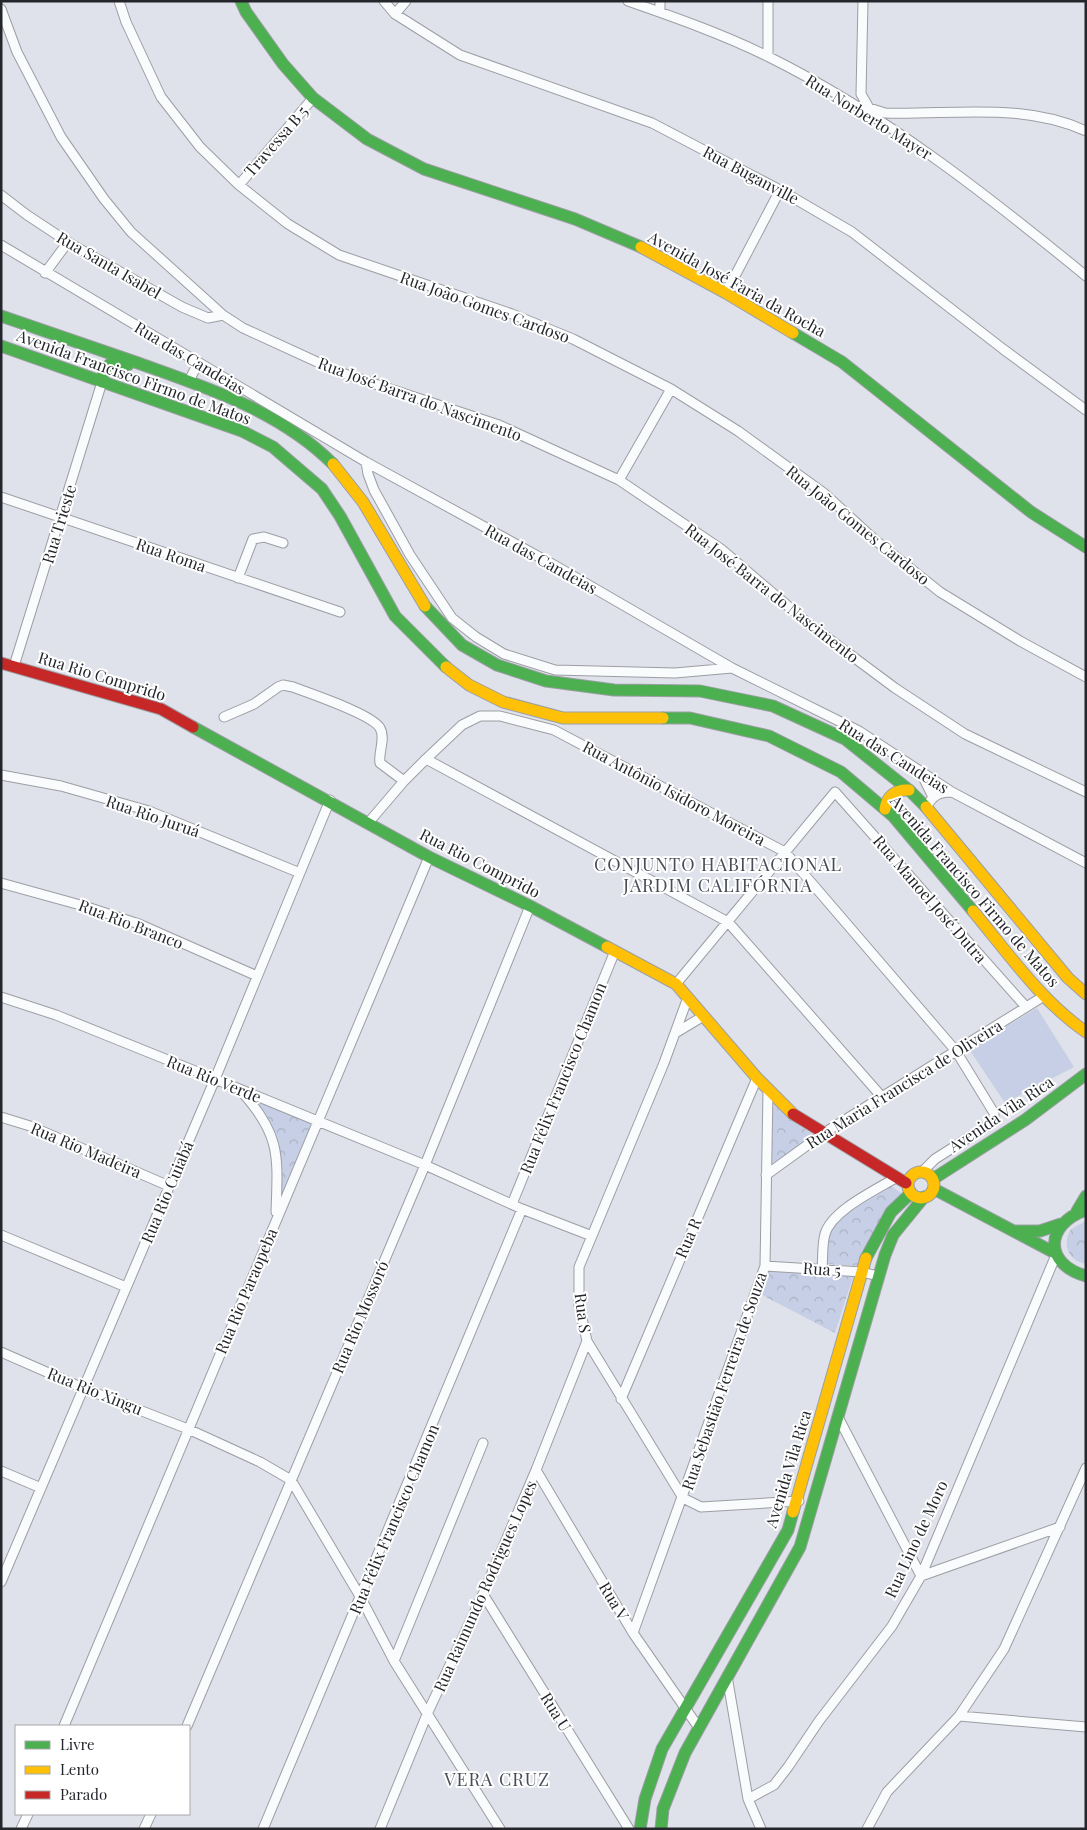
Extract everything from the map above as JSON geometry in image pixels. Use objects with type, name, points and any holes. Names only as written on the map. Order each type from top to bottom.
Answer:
[{"type":"street","name":"Rua João Gomes Cardoso","points":[[119,1],[126,22],[161,97],[200,147],[239,185],[288,224],[339,255],[512,314],[573,338],[672,389],[738,431],[825,494],[875,540],[940,592],[1020,641],[1086,676]]},
{"type":"street","name":"Avenida José Faria da Rocha","points":[[241,1],[246,12],[283,64],[313,98],[367,139],[424,170],[575,219],[658,255],[726,293],[842,362],[1031,512],[1086,547]]},
{"type":"street","name":"Rua Buganville","points":[[384,1],[395,14],[460,56],[652,123],[780,190],[852,232],[1003,349],[1086,410]]},
{"type":"street","points":[[395,14],[406,1]]},
{"type":"street","name":"Rua Norberto Mayer","points":[[628,1],[768,56],[845,100],[901,134],[989,196],[1086,276]]},
{"type":"street","points":[[660,1],[660,12]]},
{"type":"street","points":[[768,1],[768,56]]},
{"type":"street","points":[[863,1],[860,94],[866,106],[874,111],[897,113],[994,112],[1036,115],[1072,124],[1086,130]]},
{"type":"street","name":"Rua José Barra do Nascimento","points":[[1,9],[20,59],[60,137],[104,199],[131,232],[223,315],[243,328],[339,372],[498,425],[619,480],[721,549],[809,624],[895,688],[965,734],[1086,792]]},
{"type":"street","points":[[845,100],[860,94]]},
{"type":"street","name":"Travessa B 5","points":[[239,185],[313,98]]},
{"type":"street","points":[[897,113],[895,123],[901,134]]},
{"type":"street","points":[[726,293],[780,190]]},
{"type":"street","name":"Rua Santa Isabel","points":[[1,195],[68,242],[200,316],[216,318],[223,315]]},
{"type":"street","points":[[46,273],[68,242]]},
{"type":"street","name":"Rua das Candeias","points":[[1,245],[366,462],[554,565],[732,668],[859,730],[921,774],[1086,863]]},
{"type":"street","name":"Avenida Francisco Firmo de Matos","points":[[1,316],[190,382],[246,404],[283,423],[314,445],[341,472],[363,502],[425,606],[462,645],[497,665],[546,681],[614,690],[700,691],[773,706],[845,739],[909,790],[926,807],[1056,964],[1086,994]]},
{"type":"street","name":"Avenida Francisco Firmo de Matos","points":[[1,346],[242,431],[273,447],[322,489],[340,516],[395,616],[444,666],[469,685],[503,702],[563,718],[690,718],[769,736],[841,772],[893,816],[1044,996],[1068,1019],[1086,1032]]},
{"type":"street","points":[[102,382],[104,370],[110,364],[122,363],[159,372]]},
{"type":"street","points":[[190,382],[198,363]]},
{"type":"street","name":"Rua Trieste","points":[[14,666],[102,382]]},
{"type":"street","points":[[619,480],[672,389]]},
{"type":"street","points":[[366,462],[368,474],[378,498],[410,555],[452,618],[476,637],[504,654],[555,670],[675,673],[732,668]]},
{"type":"street","name":"Rua Roma","points":[[1,497],[340,612]]},
{"type":"street","points":[[238,578],[253,539],[264,537],[283,543]]},
{"type":"street","name":"Rua Rio Comprido","points":[[1,662],[161,709],[370,822],[429,857],[530,906],[676,984],[702,1017],[768,1090],[794,1115],[904,1180],[919,1198],[924,1198]]},
{"type":"street","points":[[224,717],[254,704],[278,687],[283,685],[293,687],[364,715],[375,723],[380,728],[382,735],[380,763],[404,781]]},
{"type":"street","name":"Rua Antônio Isidoro Moreira","points":[[370,822],[404,781],[462,725],[480,716],[500,716],[554,730],[785,852],[956,1051],[994,1113],[994,1119],[990,1124],[935,1159],[922,1172]]},
{"type":"street","points":[[426,759],[728,922],[882,1097]]},
{"type":"street","points":[[921,774],[933,797]]},
{"type":"street","name":"Rua Rio Juruá","points":[[1,775],[61,786],[149,811],[300,873]]},
{"type":"street","points":[[885,808],[892,795],[903,789],[909,790]]},
{"type":"street","name":"Rua Manoel José Dutra","points":[[785,852],[835,792],[1026,1007]]},
{"type":"street","points":[[926,807],[933,797],[942,792],[952,792]]},
{"type":"street","name":"Rua Rio Cuiabá","points":[[1,1582],[216,1079],[330,800]]},
{"type":"street","points":[[676,984],[785,852]]},
{"type":"street","name":"Rua Rio Paraopeba","points":[[64,1725],[429,857]]},
{"type":"street","name":"Rua Rio Branco","points":[[1,883],[84,906],[139,924],[257,976]]},
{"type":"street","name":"Rua Rio Mossoró","points":[[187,1725],[425,1165],[530,906]]},
{"type":"street","name":"Rua Félix Francisco Chamon","points":[[512,1204],[614,951]]},
{"type":"street","name":"Rua Maria Francisca de Oliveira","points":[[766,1175],[824,1133],[1044,996]]},
{"type":"street","name":"Rua Rio Verde","points":[[1,997],[56,1015],[216,1079],[425,1165],[522,1209],[592,1236]]},
{"type":"street","name":"Rua S","points":[[683,1498],[587,1342],[579,1305],[579,1267],[676,1032],[687,1000]]},
{"type":"street","points":[[676,1032],[702,1017]]},
{"type":"street","name":"Avenida Vila Rica","points":[[661,1829],[663,1809],[671,1785],[699,1728],[800,1547],[808,1525],[878,1276],[893,1236],[933,1184],[1025,1120],[1086,1074]]},
{"type":"street","name":"Rua R","points":[[621,1399],[757,1078]]},
{"type":"street","points":[[239,1089],[265,1120],[272,1136],[278,1168],[276,1218]]},
{"type":"street","name":"Rua Sebastião Ferreira de Souza","points":[[634,1633],[765,1266],[768,1090]]},
{"type":"street","name":"Rua Rio Madeira","points":[[1,1117],[30,1126],[169,1186]]},
{"type":"street","points":[[922,1172],[933,1184],[1012,1231],[1056,1254],[1070,1271],[1086,1276]]},
{"type":"street","name":"Avenida Vila Rica","points":[[640,1829],[645,1799],[662,1749],[788,1530],[799,1501],[867,1256],[891,1212],[904,1180],[922,1172]]},
{"type":"street","points":[[822,1268],[825,1234],[831,1222],[842,1211],[904,1180]]},
{"type":"street","points":[[1056,1254],[1054,1242],[1061,1224],[1069,1215],[1082,1211],[1086,1196]]},
{"type":"street","name":"Rua Félix Francisco Chamon","points":[[263,1829],[522,1209]]},
{"type":"street","points":[[1012,1231],[1040,1231],[1061,1224]]},
{"type":"street","points":[[1,1235],[126,1287]]},
{"type":"street","name":"Rua Lino de Moro","points":[[748,1799],[774,1785],[788,1767],[819,1721],[892,1626],[921,1576],[1056,1254]]},
{"type":"street","name":"Rua 5","points":[[765,1266],[822,1268],[862,1272],[878,1276]]},
{"type":"street","name":"Rua Raimundo Rodrigues Lopes","points":[[380,1829],[428,1712],[483,1594],[536,1470],[587,1342]]},
{"type":"street","name":"Rua Rio Xingu","points":[[1,1352],[83,1388],[188,1429],[260,1462],[291,1480]]},
{"type":"street","points":[[838,1417],[921,1576],[1060,1527]]},
{"type":"street","points":[[394,1661],[483,1442]]},
{"type":"street","points":[[867,1829],[886,1792],[959,1716],[1004,1649],[1086,1468]]},
{"type":"street","name":"Rua V","points":[[536,1470],[634,1633],[699,1728]]},
{"type":"street","points":[[1,1471],[41,1488]]},
{"type":"street","points":[[291,1480],[361,1598],[394,1661],[428,1712],[500,1829]]},
{"type":"street","points":[[683,1498],[701,1507],[799,1501]]},
{"type":"street","name":"Rua U","points":[[483,1594],[628,1829]]},
{"type":"street","points":[[727,1676],[748,1799],[760,1829]]},
{"type":"street","points":[[959,1716],[1086,1726]]},
{"type":"street","points":[[21,1829],[28,1815]]},
{"type":"street","points":[[144,1829],[150,1815]]},
{"type":"green space","points":[[1037,1008],[1074,1067],[1005,1103],[969,1049]]},
{"type":"green space","points":[[771,1096],[792,1121],[815,1136],[766,1167]]},
{"type":"green space","points":[[254,1101],[314,1125],[280,1202],[278,1148],[270,1125]]},
{"type":"green space","points":[[890,1185],[904,1195],[859,1266],[826,1264],[829,1223]]},
{"type":"green space","points":[[1086,1221],[1086,1264],[1074,1259],[1068,1251],[1067,1240],[1071,1229]]},
{"type":"green space","points":[[768,1269],[854,1274],[835,1333],[760,1294]]},
{"type":"traffic: fast","points":[[241,1],[246,12],[283,64],[313,98],[367,139],[424,169],[575,219],[641,247]]},
{"type":"traffic: fast","points":[[1,316],[164,372],[242,403],[290,429],[333,464]]},
{"type":"traffic: fast","points":[[793,333],[842,362],[1031,512],[1086,547]]},
{"type":"traffic: fast","points":[[1,346],[242,431],[273,447],[322,489],[340,516],[395,616],[446,667]]},
{"type":"traffic: fast","points":[[102,382],[104,370],[110,364],[128,365]]},
{"type":"traffic: fast","points":[[425,606],[462,645],[497,665],[546,681],[614,690],[700,691],[773,706],[845,739],[909,790],[926,807]]},
{"type":"traffic: fast","points":[[663,718],[690,718],[769,736],[841,772],[893,816],[973,911]]},
{"type":"traffic: fast","points":[[193,727],[429,857],[530,906],[607,947]]},
{"type":"traffic: fast","points":[[933,1179],[1025,1120],[1086,1074]]},
{"type":"traffic: fast","points":[[934,1189],[1055,1253]]},
{"type":"traffic: fast","points":[[866,1258],[891,1212],[911,1193]]},
{"type":"traffic: fast","points":[[1077,1211],[1086,1196]]},
{"type":"traffic: fast","points":[[661,1829],[663,1809],[685,1753],[800,1547],[885,1255],[893,1235],[924,1197]]},
{"type":"traffic: fast","points":[[1086,1210],[1072,1216],[1063,1225],[1057,1234],[1054,1244],[1056,1254],[1062,1263],[1086,1276]]},
{"type":"traffic: fast","points":[[1016,1231],[1040,1231],[1061,1224]]},
{"type":"traffic: fast","points":[[640,1829],[645,1799],[662,1749],[788,1530],[793,1512]]},
{"type":"traffic: slow","points":[[641,247],[726,293],[793,333]]},
{"type":"traffic: slow","points":[[333,464],[363,502],[425,606]]},
{"type":"traffic: slow","points":[[446,667],[469,685],[503,702],[563,718],[663,718]]},
{"type":"traffic: slow","points":[[885,809],[888,800],[893,794],[909,790]]},
{"type":"traffic: slow","points":[[926,807],[1068,978],[1086,994]]},
{"type":"traffic: slow","points":[[973,911],[1012,960],[1054,1006],[1086,1032]]},
{"type":"traffic: slow","points":[[607,947],[676,984],[757,1078],[793,1114]]},
{"type":"traffic: slow","points":[[921,1172],[930,1176],[934,1185],[930,1194],[921,1198],[912,1194],[908,1185],[912,1176],[921,1172]]},
{"type":"traffic: slow","points":[[793,1512],[866,1258]]},
{"type":"traffic: jam","points":[[1,663],[161,709],[193,727]]},
{"type":"traffic: jam","points":[[793,1114],[906,1183]]},
{"type":"district","name":"CONJUNTO HABITACIONAL JARDIM CALIFÓRNIA","points":[[718,875]]},
{"type":"district","name":"VERA CRUZ","points":[[497,1780]]}]
